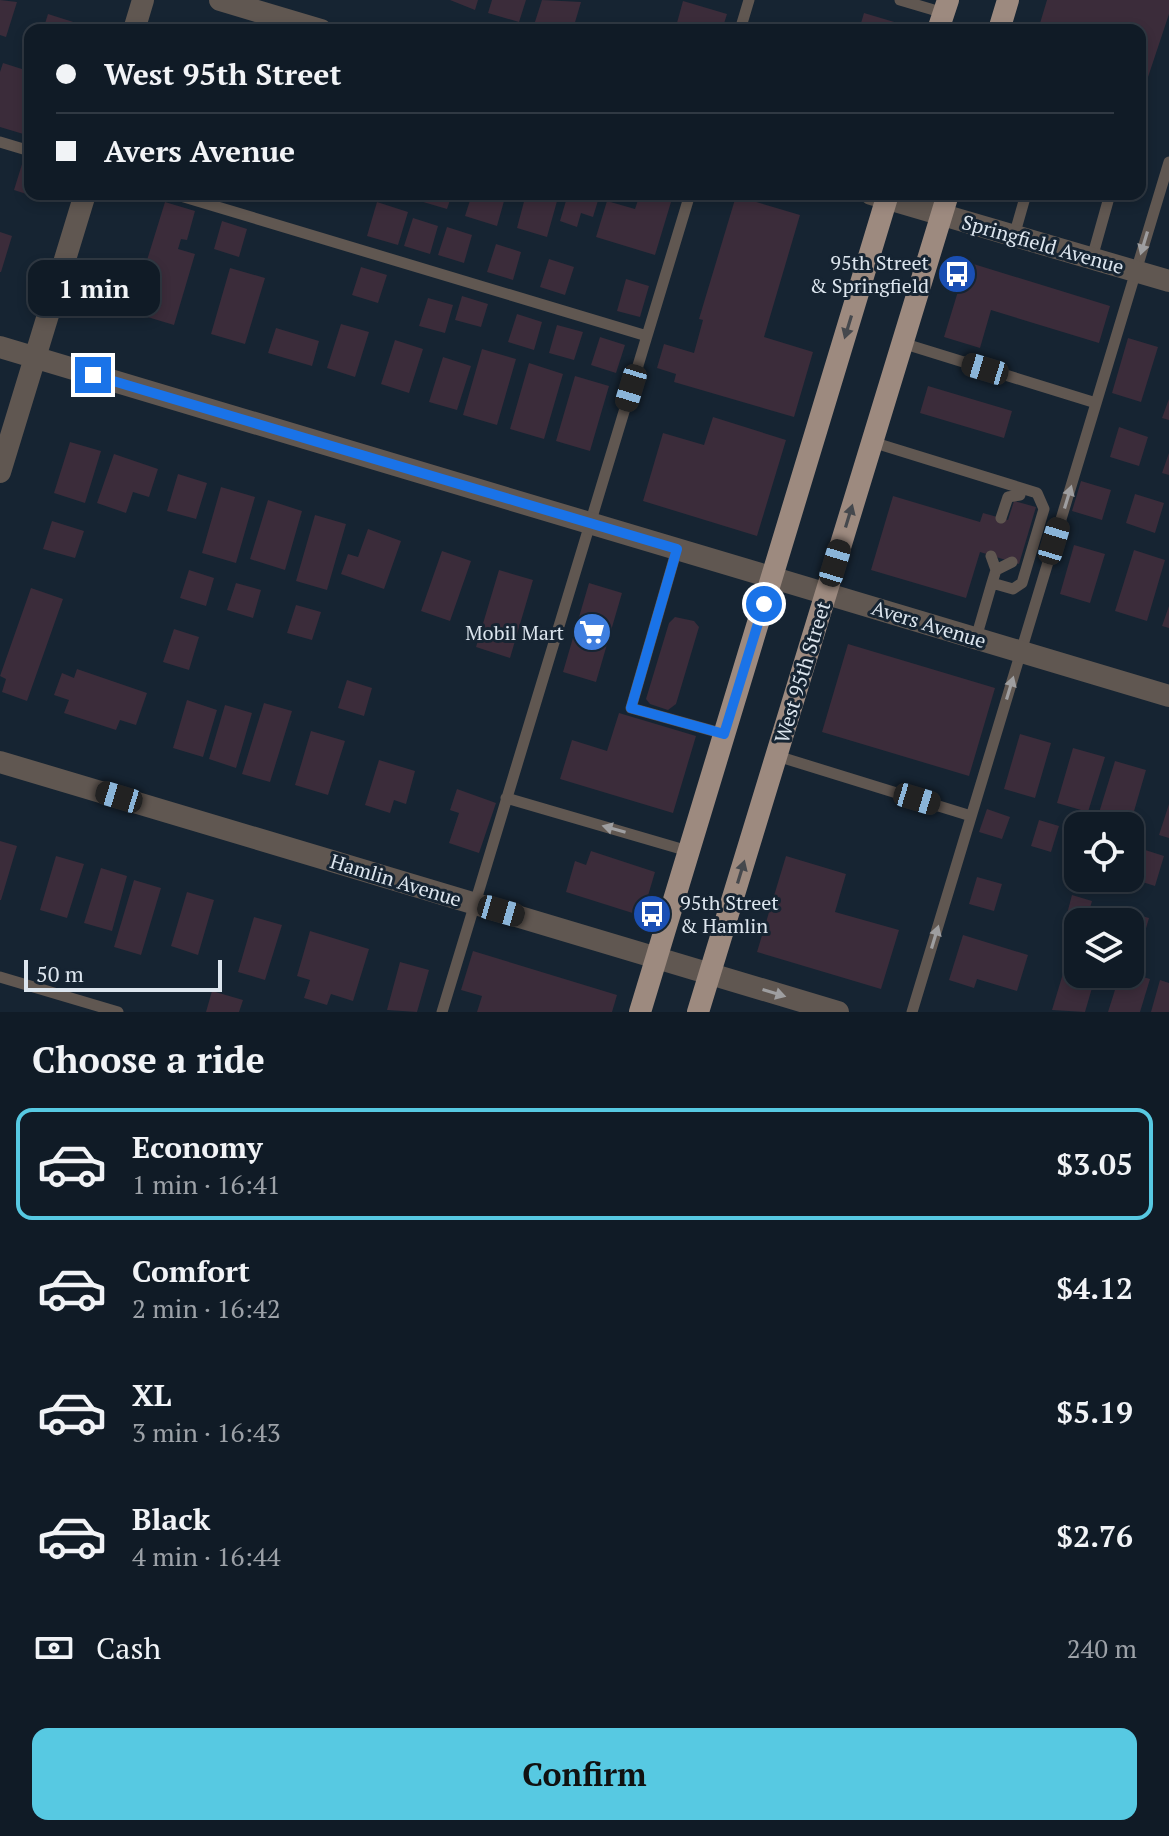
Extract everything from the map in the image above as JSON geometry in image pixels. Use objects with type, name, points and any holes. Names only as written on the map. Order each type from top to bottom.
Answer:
[{"type":"main road","points":[[1001,24],[1008,0]]},
{"type":"main road","points":[[640,1012],[772,578],[881,200]]},
{"type":"main road","name":"West 95th Street","points":[[698,1012],[945,204]]},
{"type":"street","points":[[136,24],[143,0]]},
{"type":"street","points":[[220,0],[301,24]]},
{"type":"street","points":[[0,472],[83,200]]},
{"type":"street","name":"Springfield Avenue","points":[[914,200],[945,204],[1014,236],[1169,281]]},
{"type":"street","name":"Avers Avenue","points":[[0,347],[1169,696]]},
{"type":"street","name":"Hamlin Avenue","points":[[0,762],[838,1012]]},
{"type":"lane","points":[[742,24],[749,0]]},
{"type":"lane","points":[[900,0],[943,14]]},
{"type":"lane","points":[[0,142],[24,149]]},
{"type":"lane","points":[[912,1012],[1169,162]]},
{"type":"lane","points":[[194,200],[647,336]]},
{"type":"lane","points":[[442,1012],[688,200]]},
{"type":"lane","points":[[1014,236],[1024,200]]},
{"type":"lane","points":[[1092,258],[1108,200]]},
{"type":"lane","points":[[902,343],[1096,403]]},
{"type":"lane","points":[[872,442],[1021,491],[1037,493],[1044,509],[1022,583],[1013,589],[992,583]]},
{"type":"lane","points":[[1021,491],[1029,505]]},
{"type":"lane","points":[[1001,518],[1008,497],[1021,491]]},
{"type":"lane","points":[[677,549],[631,708],[724,734]]},
{"type":"lane","points":[[976,638],[996,570],[991,556]]},
{"type":"lane","points":[[996,570],[1012,562]]},
{"type":"lane","points":[[777,756],[971,816]]},
{"type":"lane","points":[[506,798],[688,851]]},
{"type":"lane","points":[[0,977],[118,1012]]},
{"type":"building","points":[[0,0],[17,2],[6,37],[0,35]]},
{"type":"building","points":[[450,0],[478,0],[475,10]]},
{"type":"building","points":[[492,0],[526,0],[519,22],[488,13]]},
{"type":"building","points":[[542,0],[581,2],[574,24],[534,24]]},
{"type":"building","points":[[1047,0],[1169,0],[1169,14],[1146,83],[1146,24],[1040,24]]},
{"type":"building","points":[[683,1],[727,14],[724,24],[677,24]]},
{"type":"building","points":[[864,13],[901,24],[861,24]]},
{"type":"building","points":[[48,14],[80,24],[45,24]]},
{"type":"building","points":[[3,63],[24,70],[24,134],[0,127],[0,72]]},
{"type":"building","points":[[23,161],[24,161],[24,193],[14,190]]},
{"type":"building","points":[[416,200],[450,200],[447,209]]},
{"type":"building","points":[[470,200],[504,200],[497,226],[465,216]]},
{"type":"building","points":[[524,200],[557,200],[547,237],[517,228]]},
{"type":"building","points":[[566,200],[598,200],[593,217],[581,213],[577,227],[560,221]]},
{"type":"building","points":[[638,200],[671,202],[655,255],[596,237],[607,201],[635,209]]},
{"type":"building","points":[[735,200],[749,200],[800,215],[764,337],[813,352],[794,417],[674,382],[676,374],[657,368],[664,344],[694,353],[703,320],[699,319]]},
{"type":"building","points":[[165,202],[195,211],[187,240],[181,239],[178,249],[195,254],[174,325],[131,312]]},
{"type":"building","points":[[377,202],[408,212],[398,245],[367,236]]},
{"type":"building","points":[[413,218],[438,226],[430,254],[404,246]]},
{"type":"building","points":[[222,221],[247,229],[239,257],[214,249]]},
{"type":"building","points":[[447,227],[472,235],[464,263],[438,255]]},
{"type":"building","points":[[0,232],[12,236],[1,272],[0,272]]},
{"type":"building","points":[[496,244],[521,252],[513,280],[487,272]]},
{"type":"building","points":[[549,259],[574,267],[565,295],[540,287]]},
{"type":"building","points":[[967,262],[1110,306],[1099,343],[991,310],[980,348],[944,337]]},
{"type":"building","points":[[361,267],[387,275],[378,303],[352,295]]},
{"type":"building","points":[[230,268],[265,278],[245,344],[211,334]]},
{"type":"building","points":[[626,279],[649,286],[640,317],[617,311]]},
{"type":"building","points":[[462,296],[488,304],[481,327],[455,320]]},
{"type":"building","points":[[428,298],[453,305],[445,333],[419,326]]},
{"type":"building","points":[[517,314],[542,322],[534,350],[508,342]]},
{"type":"building","points":[[341,324],[369,332],[355,377],[327,368]]},
{"type":"building","points":[[557,325],[583,332],[574,360],[549,353]]},
{"type":"building","points":[[276,328],[319,341],[312,366],[268,353]]},
{"type":"building","points":[[600,337],[625,345],[616,373],[591,365]]},
{"type":"building","points":[[1128,338],[1158,347],[1141,402],[1112,393]]},
{"type":"building","points":[[395,340],[423,349],[409,393],[381,384]]},
{"type":"building","points":[[482,349],[516,359],[497,425],[463,415]]},
{"type":"building","points":[[443,357],[471,366],[457,410],[429,402]]},
{"type":"building","points":[[529,363],[563,374],[544,439],[510,429]]},
{"type":"building","points":[[575,376],[609,386],[590,451],[556,441]]},
{"type":"building","points":[[928,386],[1012,411],[1004,438],[920,413]]},
{"type":"building","points":[[1169,399],[1169,420],[1162,418]]},
{"type":"building","points":[[713,417],[786,440],[757,536],[643,501],[663,433],[704,445]]},
{"type":"building","points":[[1119,427],[1148,437],[1139,466],[1110,457]]},
{"type":"building","points":[[70,442],[101,451],[85,503],[54,493]]},
{"type":"building","points":[[1169,453],[1169,475],[1162,473]]},
{"type":"building","points":[[114,454],[158,469],[149,497],[133,492],[126,513],[97,503]]},
{"type":"building","points":[[178,474],[207,483],[196,519],[167,511]]},
{"type":"building","points":[[1081,481],[1111,490],[1102,520],[1072,511]]},
{"type":"building","points":[[221,487],[255,497],[236,563],[202,553]]},
{"type":"building","points":[[1135,494],[1164,503],[1155,533],[1126,523]]},
{"type":"building","points":[[893,496],[980,522],[983,513],[1008,520],[1014,501],[1036,507],[1019,564],[980,552],[966,598],[871,570]]},
{"type":"building","points":[[268,500],[302,511],[285,570],[250,559]]},
{"type":"building","points":[[315,515],[346,524],[327,590],[296,581]]},
{"type":"building","points":[[52,521],[84,531],[75,558],[43,549]]},
{"type":"building","points":[[368,529],[401,541],[384,589],[341,574],[348,554],[358,557]]},
{"type":"building","points":[[1074,545],[1105,554],[1090,603],[1060,594]]},
{"type":"building","points":[[1134,550],[1165,560],[1147,621],[1115,611]]},
{"type":"building","points":[[442,551],[471,561],[450,621],[421,611]]},
{"type":"building","points":[[189,570],[214,578],[206,606],[180,598]]},
{"type":"building","points":[[499,570],[533,580],[510,658],[476,647]]},
{"type":"building","points":[[236,583],[261,590],[253,618],[227,610]]},
{"type":"building","name":"Mobil Mart","points":[[589,583],[622,593],[596,682],[563,672]]},
{"type":"building","points":[[31,588],[63,599],[27,701],[2,692],[6,679],[0,676]]},
{"type":"building","points":[[296,605],[321,612],[312,640],[287,633]]},
{"type":"building","points":[[1169,606],[1169,628],[1162,626]]},
{"type":"building","points":[[675,617],[694,621],[699,627],[676,704],[668,710],[650,704],[646,699],[669,623]]},
{"type":"building","points":[[174,629],[199,637],[189,670],[163,662]]},
{"type":"building","points":[[848,644],[995,688],[969,776],[822,732]]},
{"type":"building","points":[[77,669],[147,693],[136,725],[120,720],[116,730],[64,713],[69,700],[54,695],[62,673],[74,678]]},
{"type":"building","points":[[347,680],[372,688],[364,716],[338,708]]},
{"type":"building","points":[[187,700],[217,710],[203,757],[173,748]]},
{"type":"building","points":[[264,703],[292,711],[270,782],[242,774]]},
{"type":"building","points":[[225,705],[252,713],[236,768],[209,759]]},
{"type":"building","points":[[619,713],[696,736],[673,813],[560,779],[572,740],[607,751]]},
{"type":"building","points":[[311,731],[345,741],[328,795],[295,785]]},
{"type":"building","points":[[1020,734],[1051,743],[1035,798],[1004,789]]},
{"type":"building","points":[[1073,748],[1105,757],[1088,812],[1057,803]]},
{"type":"building","points":[[379,760],[415,771],[406,804],[394,800],[390,813],[365,805]]},
{"type":"building","points":[[1115,761],[1146,770],[1134,812],[1099,812]]},
{"type":"building","points":[[457,789],[496,803],[479,853],[449,843],[459,813],[450,810]]},
{"type":"building","points":[[1169,804],[1169,838],[1159,835]]},
{"type":"building","points":[[987,809],[1010,817],[1002,839],[979,832]]},
{"type":"building","points":[[1039,820],[1059,826],[1051,852],[1031,846]]},
{"type":"building","points":[[0,841],[17,846],[1,900],[0,900]]},
{"type":"building","points":[[1144,850],[1164,856],[1155,886],[1144,882]]},
{"type":"building","points":[[591,851],[655,872],[642,916],[566,892],[575,861],[586,865]]},
{"type":"building","points":[[56,856],[84,864],[67,918],[40,910]]},
{"type":"building","points":[[786,856],[846,874],[835,912],[899,930],[881,989],[757,952]]},
{"type":"building","points":[[101,868],[127,876],[112,931],[84,923]]},
{"type":"building","points":[[977,877],[1002,884],[994,911],[969,904]]},
{"type":"building","points":[[134,880],[161,888],[141,955],[114,947]]},
{"type":"building","points":[[187,892],[214,900],[198,955],[171,946]]},
{"type":"building","points":[[1072,895],[1092,901],[1090,908],[1069,908]]},
{"type":"building","points":[[254,917],[282,925],[265,980],[238,972]]},
{"type":"building","points":[[1144,917],[1149,918],[1144,935]]},
{"type":"building","points":[[310,931],[369,949],[353,1001],[331,994],[327,1005],[304,998],[310,980],[297,976]]},
{"type":"building","points":[[963,935],[1028,955],[1017,991],[977,979],[974,988],[949,980]]},
{"type":"building","points":[[473,951],[617,995],[612,1012],[477,1012],[482,996],[461,990]]},
{"type":"building","points":[[400,962],[429,970],[417,1012],[387,1010]]},
{"type":"building","points":[[1064,970],[1064,988],[1092,988],[1085,1012],[1052,1010]]},
{"type":"building","points":[[1144,977],[1150,979],[1140,1012],[1108,1012],[1116,988],[1144,988]]},
{"type":"building","points":[[1160,980],[1169,983],[1169,1012],[1151,1012]]},
{"type":"building","points":[[212,991],[243,1000],[239,1012],[206,1012]]},
{"type":"place","name":"95th Street & Springfield","points":[[957,274]]},
{"type":"place","name":"Mobil Mart","points":[[592,632]]},
{"type":"place","name":"95th Street & Hamlin","points":[[652,914]]},
{"type":"route","points":[[93,375],[677,549],[631,708],[724,734],[764,604]]}]
